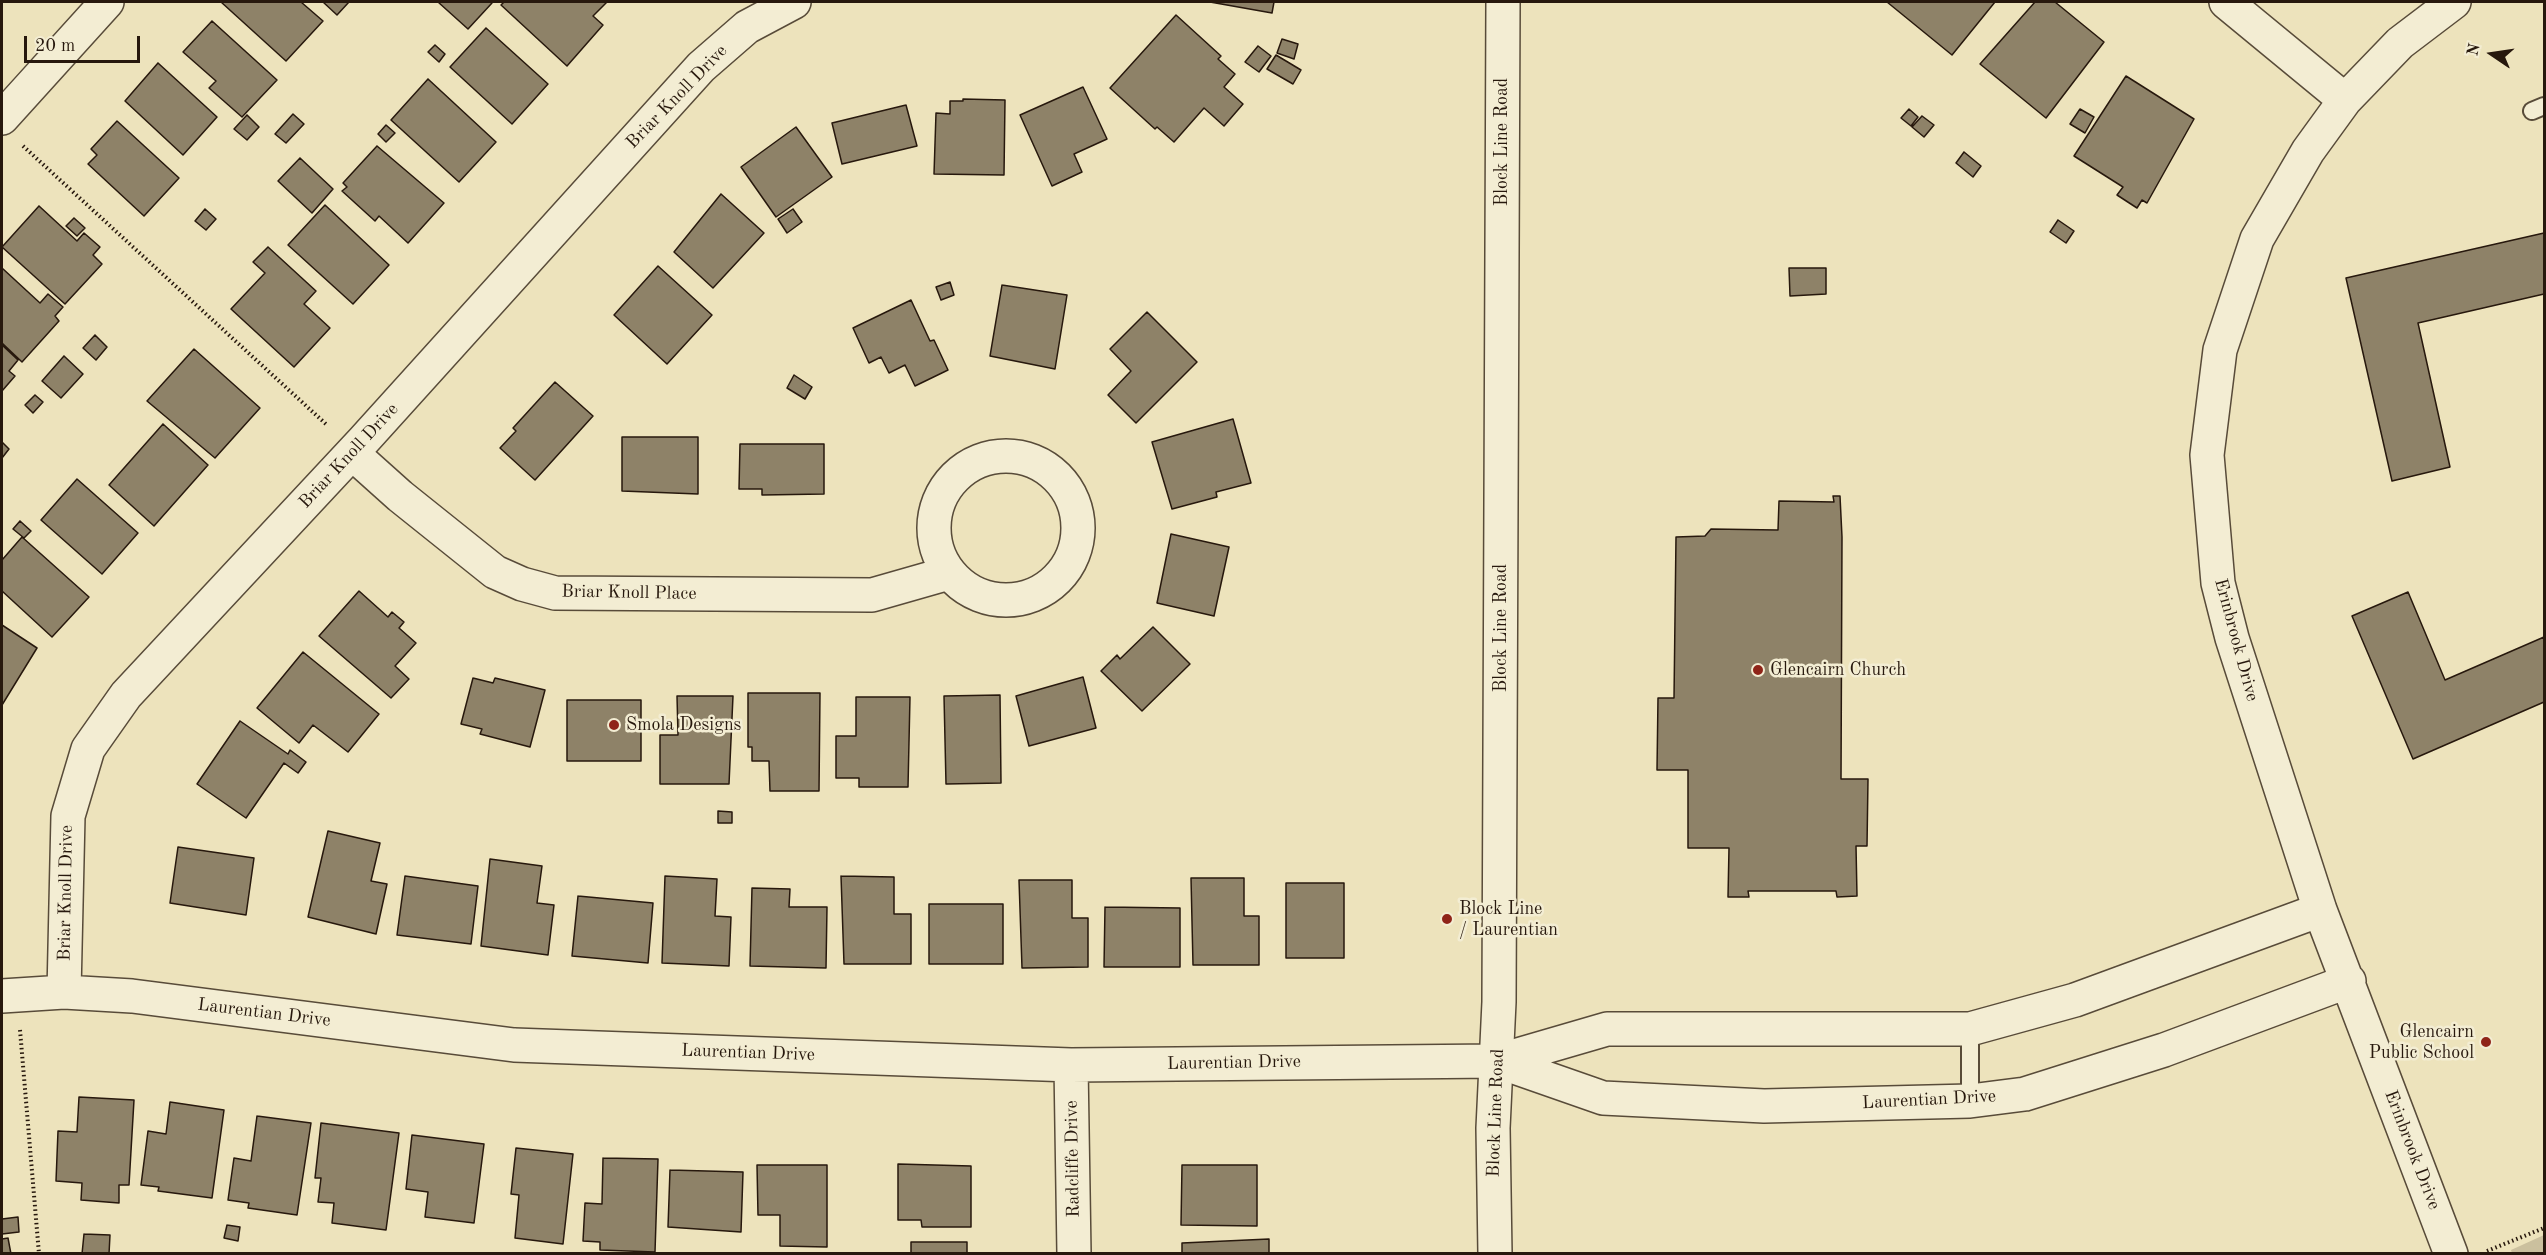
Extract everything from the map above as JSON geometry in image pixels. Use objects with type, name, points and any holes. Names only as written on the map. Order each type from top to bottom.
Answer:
[{"type":"street","points":[[9,129],[107,2]]},
{"type":"street","name":"Briar Knoll Drive","points":[[64,992],[68,816],[88,749],[126,695],[352,453],[701,67],[747,27],[794,2]]},
{"type":"street","name":"Block Line Road","points":[[1495,1254],[1493,1128],[1497,1061],[1503,2]]},
{"type":"street","points":[[2226,2],[2345,100]]},
{"type":"street","name":"Erinbrook Drive","points":[[2451,1254],[2349,981],[2320,910],[2224,605],[2212,531],[2207,455],[2220,351],[2257,239],[2308,151],[2345,100],[2400,43],[2454,2]]},
{"type":"street","name":"Briar Knoll Place","points":[[352,453],[400,496],[495,572],[522,584],[555,593],[872,595],[949,573]]},
{"type":"street","points":[[1008,455],[1042,465],[1064,484],[1076,509],[1076,544],[1061,575],[1036,594],[1012,601],[991,599],[968,590],[949,573],[939,556],[933,532],[941,496],[948,484],[968,467],[982,459],[1008,455]]},
{"type":"street","name":"Laurentian Drive","points":[[2,996],[64,992],[132,996],[514,1045],[1071,1065],[1497,1061],[1607,1029],[1970,1029],[2075,1000],[2320,910]]},
{"type":"street","name":"Laurentian Drive","points":[[1497,1061],[1603,1098],[1764,1106],[1970,1101],[2025,1094],[2164,1050],[2349,981]]},
{"type":"street","name":"Radcliffe Drive","points":[[1071,1065],[1074,1254]]},
{"type":"lane","points":[[1970,1029],[1970,1101]]},
{"type":"path","points":[[9,129],[329,426]]},
{"type":"path","points":[[20,1027],[39,1254]]},
{"type":"path","points":[[2481,1254],[2544,1228]]},
{"type":"shaded area","points":[[2544,1235],[2544,1253],[2512,1253],[2511,1250]]},
{"type":"building","points":[[221,2],[301,2],[323,21],[286,61]]},
{"type":"building","points":[[323,2],[349,2],[337,15]]},
{"type":"building","points":[[438,2],[490,2],[492,3],[468,29]]},
{"type":"building","points":[[504,2],[607,2],[593,16],[603,25],[567,66],[501,5]]},
{"type":"building","points":[[1210,2],[1274,2],[1272,13]]},
{"type":"building","points":[[1887,2],[1995,2],[1952,55]]},
{"type":"building","points":[[2035,2],[2055,2],[2104,42],[2046,118],[1980,64]]},
{"type":"building","points":[[1176,15],[1221,56],[1218,59],[1235,74],[1224,87],[1243,104],[1224,126],[1204,108],[1174,142],[1157,127],[1155,129],[1110,88]]},
{"type":"building","points":[[212,21],[277,80],[242,117],[209,88],[216,81],[183,52]]},
{"type":"building","points":[[486,28],[548,84],[512,124],[450,67]]},
{"type":"building","points":[[1282,39],[1298,44],[1294,59],[1277,53]]},
{"type":"building","points":[[435,45],[445,54],[439,62],[428,52]]},
{"type":"building","points":[[1258,46],[1271,56],[1259,72],[1245,62]]},
{"type":"building","points":[[1276,55],[1301,70],[1293,84],[1267,69]]},
{"type":"building","points":[[158,63],[217,117],[183,155],[125,101]]},
{"type":"building","points":[[2126,76],[2194,119],[2147,203],[2142,200],[2137,208],[2117,195],[2123,187],[2074,156]]},
{"type":"building","points":[[428,79],[496,142],[459,182],[391,120]]},
{"type":"building","points":[[1083,87],[1107,139],[1074,154],[1082,172],[1052,186],[1020,115]]},
{"type":"building","points":[[963,99],[1005,100],[1004,175],[934,174],[936,113],[950,114],[950,101],[963,101]]},
{"type":"building","points":[[906,105],[917,146],[842,164],[832,123]]},
{"type":"building","points":[[1909,109],[1918,117],[1911,126],[1901,118]]},
{"type":"building","points":[[2080,109],[2094,117],[2085,133],[2070,124]]},
{"type":"building","points":[[293,114],[304,124],[286,143],[275,134]]},
{"type":"building","points":[[247,115],[259,127],[247,140],[234,129]]},
{"type":"building","points":[[1922,116],[1934,125],[1924,137],[1912,127]]},
{"type":"building","points":[[117,121],[179,178],[144,216],[88,164],[97,155],[91,149]]},
{"type":"building","points":[[386,125],[395,133],[386,142],[378,134]]},
{"type":"building","points":[[796,127],[832,177],[776,217],[741,167]]},
{"type":"building","points":[[377,146],[444,203],[408,243],[379,216],[375,221],[342,191],[347,187],[343,183]]},
{"type":"building","points":[[1964,152],[1981,166],[1973,177],[1956,163]]},
{"type":"building","points":[[300,158],[333,189],[312,213],[278,181]]},
{"type":"building","points":[[721,194],[764,233],[713,288],[674,252]]},
{"type":"building","points":[[325,205],[389,265],[353,304],[288,245]]},
{"type":"building","points":[[39,206],[77,241],[84,233],[100,247],[93,255],[102,264],[65,304],[2,247]]},
{"type":"building","points":[[205,209],[216,219],[206,230],[195,221]]},
{"type":"building","points":[[793,209],[802,222],[787,233],[778,219]]},
{"type":"building","points":[[74,218],[85,228],[77,236],[66,226]]},
{"type":"building","points":[[2058,220],[2074,231],[2066,243],[2050,232]]},
{"type":"building","points":[[2544,233],[2544,294],[2418,323],[2450,467],[2392,481],[2346,278]]},
{"type":"building","points":[[268,247],[316,291],[304,304],[330,328],[294,367],[231,309],[265,273],[253,262]]},
{"type":"building","points":[[658,266],[712,315],[667,364],[614,315]]},
{"type":"building","points":[[2,268],[40,303],[48,294],[63,307],[55,316],[59,321],[22,362],[2,343]]},
{"type":"building","points":[[1789,268],[1826,268],[1826,294],[1790,296]]},
{"type":"building","points":[[950,282],[954,295],[941,300],[936,287]]},
{"type":"building","points":[[1002,285],[1067,295],[1055,369],[990,356]]},
{"type":"building","points":[[911,300],[930,341],[934,340],[948,370],[915,386],[905,365],[889,373],[881,357],[869,363],[853,328]]},
{"type":"building","points":[[1147,312],[1197,362],[1136,423],[1108,395],[1131,371],[1110,349]]},
{"type":"building","points":[[95,335],[107,347],[96,360],[83,348]]},
{"type":"building","points":[[2,345],[18,360],[9,371],[15,376],[2,391]]},
{"type":"building","points":[[194,349],[260,408],[215,458],[147,401]]},
{"type":"building","points":[[64,356],[83,374],[61,398],[42,381]]},
{"type":"building","points":[[794,375],[812,387],[805,399],[787,388]]},
{"type":"building","points":[[555,382],[593,416],[535,480],[500,448],[516,431],[513,428]]},
{"type":"building","points":[[35,395],[43,402],[33,413],[25,405]]},
{"type":"building","points":[[1233,419],[1251,483],[1216,492],[1217,497],[1172,509],[1152,442]]},
{"type":"building","points":[[163,424],[208,465],[154,526],[109,485]]},
{"type":"building","points":[[622,437],[698,437],[698,494],[622,491]]},
{"type":"building","points":[[2,442],[9,449],[2,458]]},
{"type":"building","points":[[740,444],[824,444],[824,494],[762,495],[762,489],[739,489]]},
{"type":"building","points":[[77,479],[138,533],[102,574],[41,520]]},
{"type":"building","name":"Glencairn Church","points":[[1833,496],[1840,496],[1842,537],[1841,779],[1868,779],[1867,846],[1856,846],[1857,896],[1837,897],[1836,891],[1748,891],[1749,897],[1728,897],[1729,848],[1688,848],[1688,770],[1657,770],[1658,698],[1674,698],[1676,537],[1705,536],[1711,529],[1778,530],[1779,501],[1834,502]]},
{"type":"building","points":[[20,521],[31,531],[24,538],[13,529]]},
{"type":"building","points":[[1171,534],[1229,547],[1214,616],[1157,603]]},
{"type":"building","points":[[22,537],[89,597],[52,637],[2,591],[2,560]]},
{"type":"building","points":[[359,591],[388,617],[392,612],[404,622],[399,628],[416,643],[395,666],[409,679],[391,698],[319,636]]},
{"type":"building","points":[[2408,592],[2445,680],[2544,637],[2544,702],[2413,759],[2352,616]]},
{"type":"building","points":[[2,625],[37,648],[2,705]]},
{"type":"building","points":[[1153,627],[1190,664],[1142,711],[1101,671],[1117,655],[1120,659]]},
{"type":"building","points":[[303,652],[379,714],[348,752],[313,725],[299,743],[257,708]]},
{"type":"building","points":[[1083,677],[1096,728],[1029,746],[1016,696]]},
{"type":"building","points":[[473,678],[493,683],[495,678],[545,690],[530,747],[480,734],[482,729],[461,724]]},
{"type":"building","points":[[748,693],[820,693],[819,791],[770,791],[769,761],[752,761],[752,747],[748,747]]},
{"type":"building","points":[[1000,695],[1001,783],[946,784],[944,696]]},
{"type":"building","points":[[677,696],[733,696],[729,784],[660,784],[660,735],[678,735]]},
{"type":"building","points":[[856,697],[910,697],[908,787],[859,787],[859,778],[836,778],[836,736],[856,736]]},
{"type":"building","points":[[567,700],[641,700],[641,761],[567,761]]},
{"type":"building","points":[[240,721],[288,754],[290,750],[306,762],[298,773],[284,763],[246,818],[197,784]]},
{"type":"building","points":[[718,811],[732,812],[732,823],[718,823]]},
{"type":"building","points":[[328,831],[380,843],[371,881],[387,884],[376,934],[308,917]]},
{"type":"building","points":[[178,847],[254,858],[246,915],[170,903]]},
{"type":"building","points":[[490,859],[542,866],[537,903],[554,905],[548,955],[481,946]]},
{"type":"building","points":[[405,876],[478,886],[471,944],[397,935]]},
{"type":"building","points":[[665,876],[717,879],[715,916],[731,917],[729,966],[662,963]]},
{"type":"building","points":[[841,876],[894,877],[894,914],[911,914],[911,964],[844,964]]},
{"type":"building","points":[[1191,878],[1244,878],[1244,916],[1259,916],[1259,965],[1193,965]]},
{"type":"building","points":[[1019,880],[1072,880],[1072,918],[1088,918],[1088,967],[1022,968]]},
{"type":"building","points":[[1286,883],[1344,883],[1344,958],[1286,958]]},
{"type":"building","points":[[752,888],[790,889],[789,907],[827,907],[826,968],[750,966]]},
{"type":"building","points":[[578,896],[653,903],[648,963],[572,956]]},
{"type":"building","points":[[929,904],[1003,904],[1003,964],[929,964]]},
{"type":"building","points":[[1105,907],[1180,908],[1180,967],[1104,967]]},
{"type":"building","points":[[79,1097],[134,1100],[129,1185],[119,1185],[119,1203],[81,1200],[82,1183],[56,1181],[58,1131],[77,1132]]},
{"type":"building","points":[[170,1102],[224,1110],[212,1198],[158,1191],[159,1187],[141,1185],[148,1131],[166,1134]]},
{"type":"building","points":[[257,1116],[311,1123],[297,1215],[248,1208],[249,1203],[228,1200],[234,1158],[251,1161]]},
{"type":"building","points":[[321,1123],[399,1133],[386,1230],[332,1223],[334,1203],[318,1202],[321,1178],[315,1178]]},
{"type":"building","points":[[412,1135],[484,1144],[474,1223],[425,1217],[428,1192],[406,1189]]},
{"type":"building","points":[[516,1148],[573,1154],[563,1244],[515,1238],[519,1195],[511,1194]]},
{"type":"building","points":[[603,1158],[658,1159],[655,1252],[600,1250],[600,1242],[583,1241],[585,1203],[602,1204]]},
{"type":"building","points":[[898,1164],[971,1166],[971,1227],[922,1227],[921,1220],[898,1220]]},
{"type":"building","points":[[757,1165],[827,1165],[827,1247],[780,1246],[780,1215],[758,1215]]},
{"type":"building","points":[[1182,1165],[1257,1165],[1257,1226],[1181,1225]]},
{"type":"building","points":[[670,1170],[743,1172],[741,1232],[668,1227]]},
{"type":"building","points":[[18,1217],[19,1232],[2,1234],[2,1219]]},
{"type":"building","points":[[227,1225],[240,1227],[238,1241],[224,1238]]},
{"type":"building","points":[[84,1234],[110,1235],[109,1254],[82,1254]]},
{"type":"building","points":[[8,1238],[11,1254],[2,1254],[2,1239]]},
{"type":"building","points":[[1269,1239],[1269,1254],[1182,1254],[1182,1243]]},
{"type":"building","points":[[911,1242],[967,1242],[967,1254],[911,1254]]},
{"type":"place","name":"Glencairn Church","points":[[1758,670]]},
{"type":"place","name":"Smola Designs","points":[[614,725]]},
{"type":"place","name":"Block Line / Laurentian","points":[[1447,919]]},
{"type":"place","name":"Glencairn Public School","points":[[2486,1042]]}]
